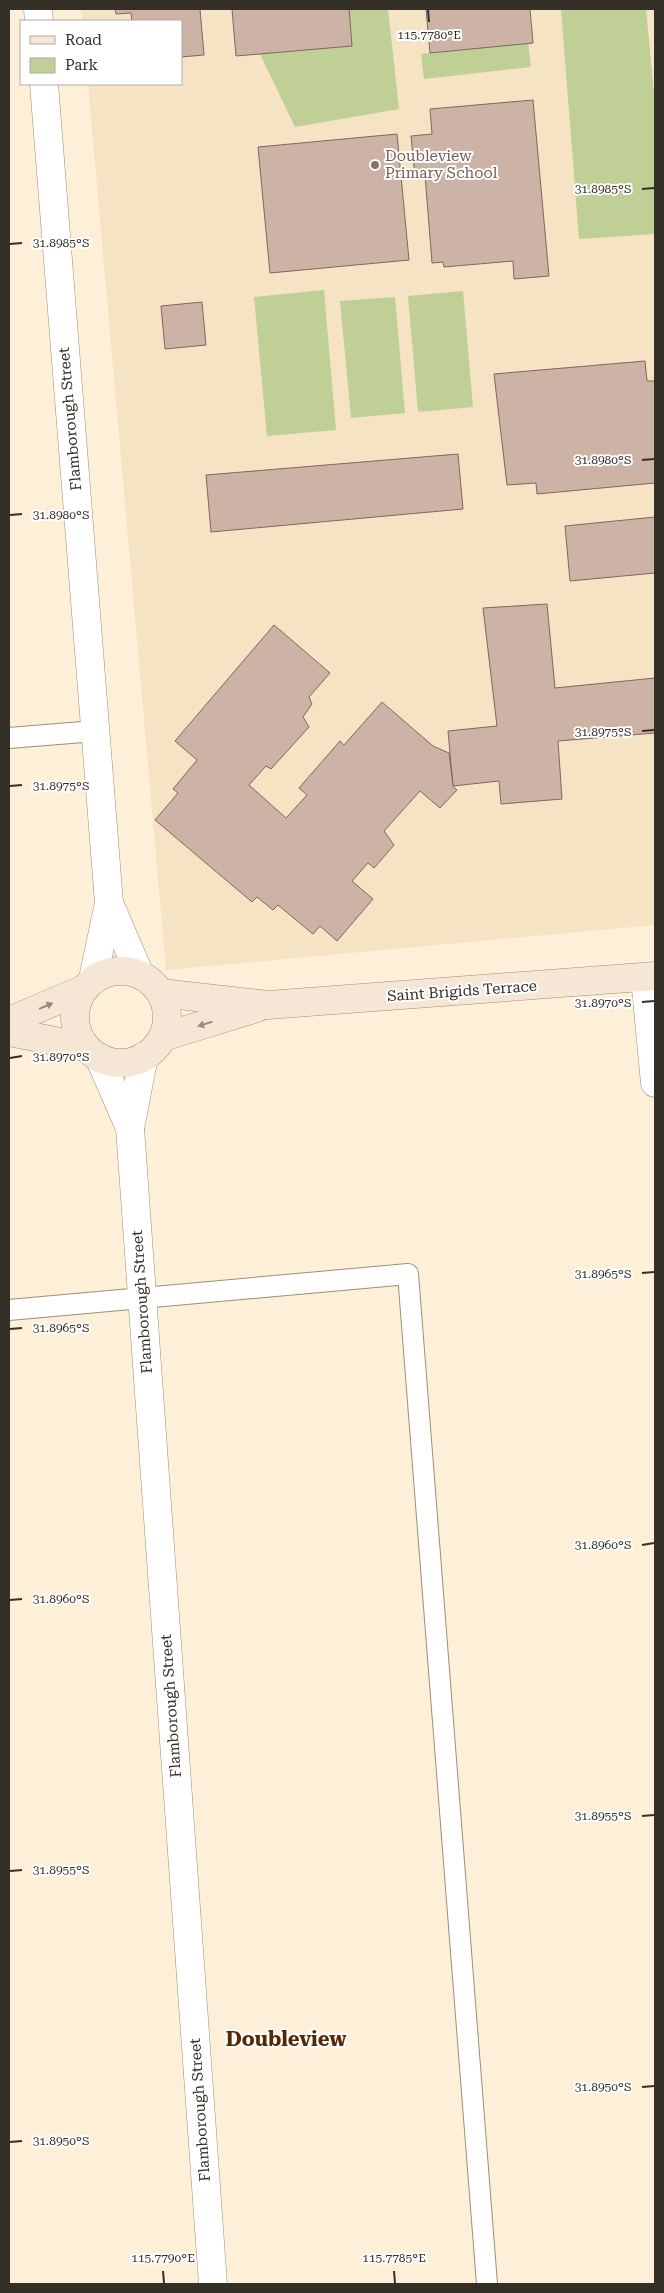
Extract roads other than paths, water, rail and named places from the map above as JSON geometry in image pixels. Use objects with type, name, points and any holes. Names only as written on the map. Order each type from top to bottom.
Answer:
[{"type":"street","name":"Flamborough Street","points":[[44,85],[109,903],[140,975]]},
{"type":"street","name":"Flamborough Street","points":[[88,985],[109,903]]},
{"type":"street","points":[[9,1021],[88,985],[108,972],[116,971],[140,975],[161,993],[167,1016],[163,1037],[156,1048],[144,1056],[129,1062],[114,1062],[92,1052],[9,1032]]},
{"type":"street","points":[[650,977],[655,1083]]},
{"type":"street","name":"Saint Brigids Terrace","points":[[161,993],[268,1005],[650,977]]},
{"type":"street","points":[[88,985],[75,1005],[74,1021],[78,1034],[92,1052]]},
{"type":"street","name":"Saint Brigids Terrace","points":[[163,1037],[268,1005]]},
{"type":"street","name":"Flamborough Street","points":[[92,1052],[130,1128]]},
{"type":"street","name":"Flamborough Street","points":[[144,1056],[130,1128],[213,2284]]},
{"type":"lane","points":[[9,738],[95,731]]},
{"type":"lane","points":[[9,1310],[408,1274],[487,2284]]},
{"type":"place","name":"Doubleview Primary School","points":[[375,165]]},
{"type":"district","name":"Doubleview","points":[[286,2039]]}]
